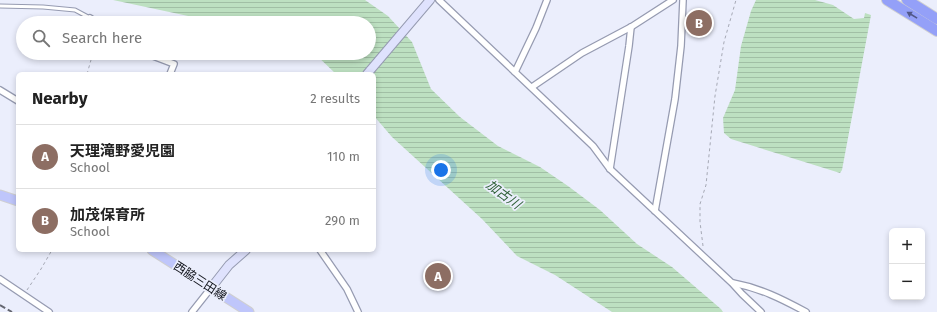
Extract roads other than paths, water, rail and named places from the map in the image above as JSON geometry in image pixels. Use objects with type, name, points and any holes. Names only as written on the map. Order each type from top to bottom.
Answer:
[{"type":"highway","points":[[887,0],[937,30]]},
{"type":"highway","points":[[907,0],[937,19]]},
{"type":"main road","points":[[0,195],[16,200]]},
{"type":"main road","name":"西脇三田線","points":[[155,252],[249,312]]},
{"type":"street","points":[[369,72],[430,0]]},
{"type":"street","points":[[440,0],[515,72],[532,86],[593,146],[610,168],[761,312]]},
{"type":"street","points":[[515,72],[536,28],[546,0]]},
{"type":"street","points":[[532,86],[582,54],[631,27],[673,0]]},
{"type":"street","points":[[655,211],[675,99],[682,46],[683,0]]},
{"type":"street","points":[[610,168],[631,27]]},
{"type":"street","points":[[163,60],[174,64],[171,72]]},
{"type":"street","points":[[0,90],[16,100]]},
{"type":"street","points":[[192,312],[229,265],[244,252]]},
{"type":"street","points":[[321,252],[347,289],[358,312]]},
{"type":"street","points":[[0,279],[49,312]]},
{"type":"street","points":[[732,283],[751,287],[780,298],[806,312]]},
{"type":"lane","points":[[0,6],[43,7],[75,10],[86,16]]},
{"type":"water","name":"加古川","points":[[113,0],[365,0],[388,16],[412,42],[431,89],[460,117],[498,146],[540,167],[568,186],[600,210],[637,244],[672,267],[723,312],[612,312],[555,275],[517,256],[482,219],[392,137],[376,118],[376,72],[334,72],[321,60],[376,60],[376,16],[188,16]]},
{"type":"water","points":[[756,0],[815,0],[833,5],[854,19],[864,18],[865,13],[871,15],[842,170],[840,173],[731,139],[724,133],[723,118],[735,90],[741,46],[751,11]]},
{"type":"railway","points":[[0,305],[12,312]]},
{"type":"place","name":"加茂保育所","points":[[699,23]]},
{"type":"place","name":"天理滝野愛児園","points":[[438,276]]}]
